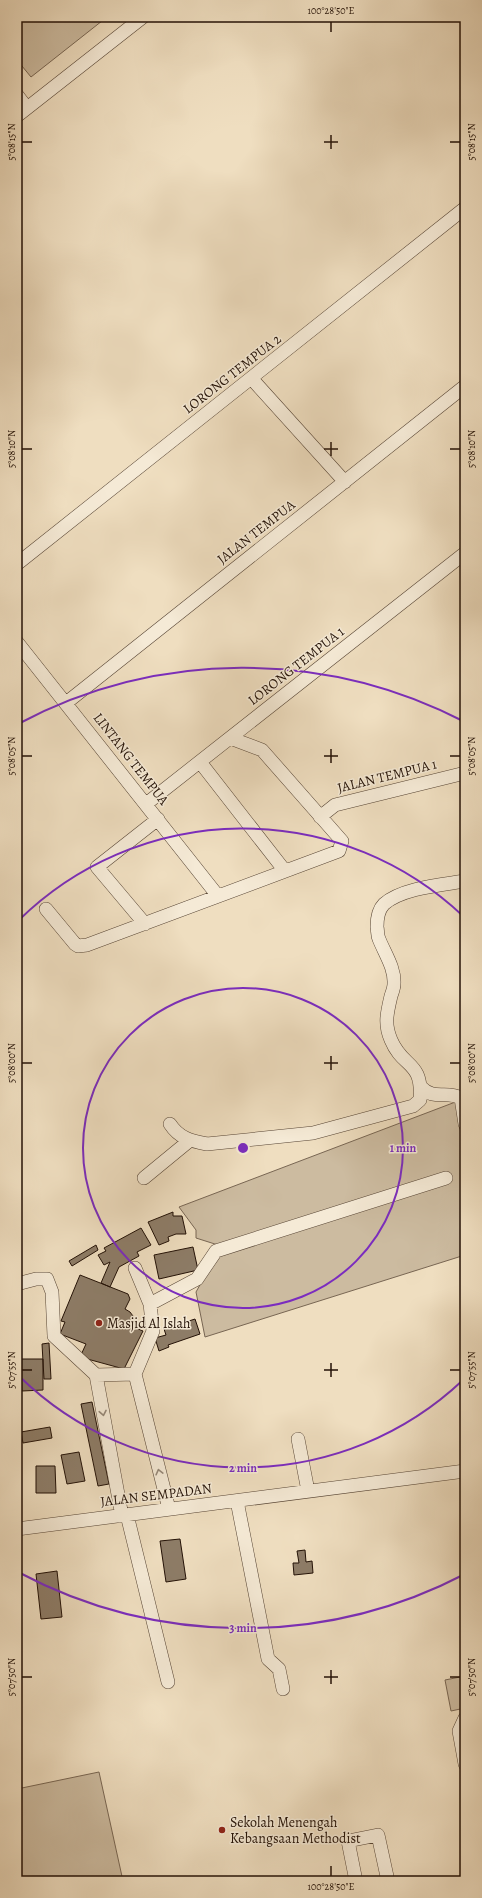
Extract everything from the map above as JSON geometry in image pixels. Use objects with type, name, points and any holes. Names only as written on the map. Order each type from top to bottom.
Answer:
[{"type":"street","points":[[17,95],[22,112],[142,17]]},
{"type":"street","name":"LORONG TEMPUA 2","points":[[17,564],[465,208]]},
{"type":"street","points":[[252,378],[345,482]]},
{"type":"street","name":"JALAN TEMPUA","points":[[66,703],[465,386]]},
{"type":"street","name":"LORONG TEMPUA 1","points":[[146,804],[465,553]]},
{"type":"street","name":"LINTANG TEMPUA","points":[[17,642],[218,896]]},
{"type":"street","points":[[46,909],[75,944],[78,946],[86,945],[339,851],[342,842],[262,750],[230,738]]},
{"type":"street","points":[[200,762],[285,871]]},
{"type":"street","name":"JALAN TEMPUA 1","points":[[320,817],[335,805],[465,773]]},
{"type":"street","points":[[145,924],[96,867],[158,819]]},
{"type":"street","points":[[170,1124],[175,1132],[189,1141],[207,1144],[313,1133],[413,1106],[420,1100],[421,1087],[418,1073],[412,1065],[398,1054],[386,1027],[386,1017],[394,985],[392,967],[378,937],[377,918],[383,905],[395,897],[427,888],[465,881]]},
{"type":"street","points":[[421,1087],[426,1092],[433,1095],[456,1095],[461,1098],[465,1124]]},
{"type":"street","points":[[144,1178],[189,1141]]},
{"type":"street","points":[[150,1304],[197,1279],[216,1251],[446,1178]]},
{"type":"street","points":[[135,1268],[150,1304],[153,1331],[136,1374],[169,1510]]},
{"type":"street","points":[[17,1284],[36,1279],[47,1279],[52,1292],[54,1336],[96,1375],[125,1515],[168,1682]]},
{"type":"street","points":[[96,1375],[136,1374]]},
{"type":"street","points":[[298,1439],[308,1491]]},
{"type":"street","name":"JALAN SEMPADAN","points":[[17,1529],[465,1470]]},
{"type":"street","points":[[237,1501],[268,1659],[279,1669],[283,1689]]},
{"type":"street","points":[[465,1718],[458,1731],[465,1764]]},
{"type":"street","points":[[356,1881],[348,1841],[378,1835],[388,1881]]},
{"type":"shaded area","points":[[17,17],[107,17],[31,77],[17,60]]},
{"type":"shaded area","points":[[458,1101],[465,1186],[465,1255],[205,1337],[196,1292],[210,1267],[218,1245],[196,1238],[196,1230],[179,1207]]},
{"type":"shaded area","points":[[465,1676],[465,1708],[451,1711],[445,1680]]},
{"type":"shaded area","points":[[99,1772],[123,1881],[17,1881],[17,1789]]},
{"type":"building","points":[[173,1212],[173,1216],[182,1216],[186,1234],[176,1234],[168,1237],[169,1241],[159,1245],[148,1222]]},
{"type":"building","points":[[141,1228],[151,1245],[137,1252],[139,1256],[119,1267],[110,1287],[101,1283],[110,1262],[104,1265],[98,1255],[106,1251],[104,1248]]},
{"type":"building","points":[[96,1245],[98,1250],[72,1266],[69,1261]]},
{"type":"building","points":[[193,1247],[198,1270],[159,1279],[154,1255]]},
{"type":"building","name":"Masjid Al Islah","points":[[80,1275],[128,1294],[130,1299],[125,1309],[133,1316],[134,1322],[131,1326],[143,1331],[124,1369],[80,1357],[86,1344],[60,1334],[65,1322],[61,1321]]},
{"type":"building","points":[[195,1319],[200,1334],[168,1345],[169,1347],[159,1351],[155,1338],[166,1335],[164,1329]]},
{"type":"building","points":[[49,1343],[51,1379],[44,1379],[42,1344]]},
{"type":"building","points":[[21,1359],[43,1359],[43,1390],[22,1391],[21,1371],[17,1371],[17,1364],[21,1364]]},
{"type":"building","points":[[92,1402],[109,1484],[98,1486],[81,1404]]},
{"type":"building","points":[[50,1427],[52,1438],[23,1443],[21,1432]]},
{"type":"building","points":[[79,1452],[85,1481],[67,1484],[61,1455]]},
{"type":"building","points":[[36,1466],[55,1466],[56,1493],[36,1493]]},
{"type":"building","points":[[180,1539],[186,1579],[166,1582],[160,1541]]},
{"type":"building","points":[[305,1550],[306,1562],[312,1561],[313,1573],[294,1575],[293,1563],[299,1563],[297,1551]]},
{"type":"building","points":[[57,1571],[62,1617],[41,1619],[36,1574]]},
{"type":"place","name":"Masjid Al Islah","points":[[99,1323]]},
{"type":"place","name":"Sekolah Menengah Kebangsaan Methodist","points":[[222,1830]]}]
